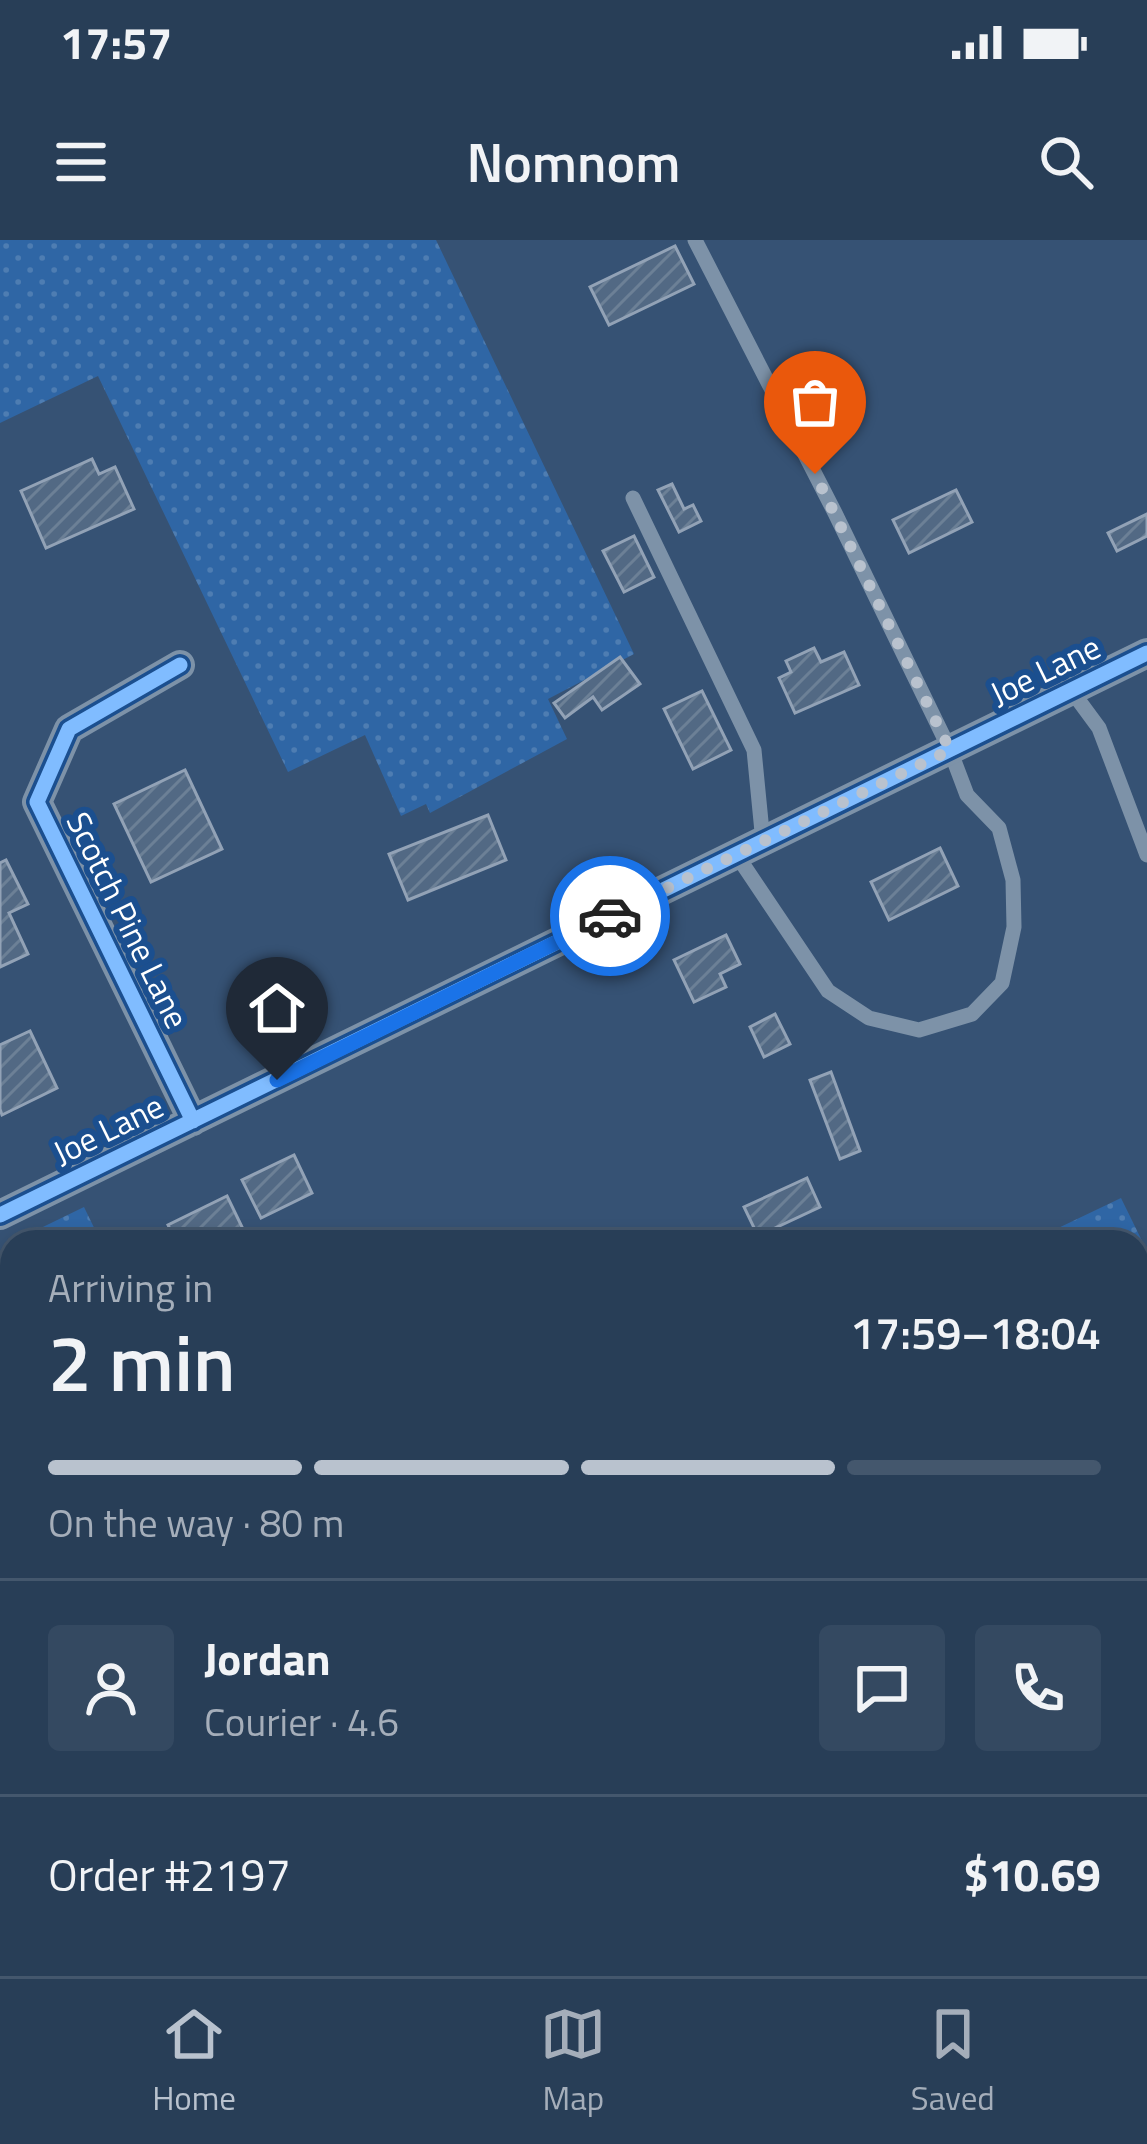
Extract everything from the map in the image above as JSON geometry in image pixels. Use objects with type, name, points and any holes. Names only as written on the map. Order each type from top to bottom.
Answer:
[{"type":"street","name":"Joe Lane","points":[[0,1215],[1147,653]]},
{"type":"street","name":"Scotch Pine Lane","points":[[180,665],[69,729],[37,802],[193,1121]]},
{"type":"lane","points":[[633,498],[754,750],[749,848],[828,991],[869,1018],[920,1030],[972,1014],[1002,982],[1013,927],[1013,880],[999,829],[968,795],[835,513],[695,240]]},
{"type":"lane","points":[[1071,690],[1099,728],[1147,855]]},
{"type":"shaded area","points":[[0,240],[436,240],[634,654],[548,699],[567,739],[430,813],[426,804],[401,816],[365,735],[288,772],[98,376],[0,423]]},
{"type":"shaded area","points":[[1121,1198],[1137,1230],[1054,1230]]},
{"type":"shaded area","points":[[84,1207],[95,1230],[37,1230]]},
{"type":"building","points":[[675,246],[694,284],[609,325],[590,287]]},
{"type":"building","points":[[92,459],[99,474],[115,467],[134,509],[46,548],[21,491]]},
{"type":"building","points":[[672,484],[684,509],[693,505],[701,521],[679,532],[658,490]]},
{"type":"building","points":[[956,490],[972,522],[909,553],[893,520]]},
{"type":"building","points":[[1147,514],[1147,536],[1117,551],[1108,533]]},
{"type":"building","points":[[634,536],[654,577],[624,592],[603,551]]},
{"type":"building","points":[[814,648],[821,662],[844,652],[859,685],[795,713],[779,678],[791,672],[786,661]]},
{"type":"building","points":[[620,657],[640,684],[602,710],[593,697],[565,718],[554,703]]},
{"type":"building","points":[[702,691],[731,750],[693,769],[664,709]]},
{"type":"building","points":[[185,770],[222,849],[151,882],[114,804]]},
{"type":"building","points":[[488,815],[506,860],[408,900],[389,854]]},
{"type":"building","points":[[940,848],[958,886],[889,920],[871,882]]},
{"type":"building","points":[[6,860],[28,904],[9,913],[28,954],[0,967],[0,863]]},
{"type":"building","points":[[726,935],[740,964],[720,974],[726,987],[694,1002],[674,960]]},
{"type":"building","points":[[775,1014],[790,1044],[764,1057],[750,1027]]},
{"type":"building","points":[[30,1031],[57,1088],[2,1115],[0,1045]]},
{"type":"building","points":[[831,1072],[860,1151],[840,1159],[810,1080]]},
{"type":"building","points":[[294,1155],[312,1193],[261,1218],[242,1180]]},
{"type":"building","points":[[807,1178],[820,1207],[771,1230],[755,1230],[744,1207]]},
{"type":"building","points":[[227,1196],[244,1230],[170,1230],[168,1225]]},
{"type":"cycle path","points":[[0,1215],[1147,653]]},
{"type":"cycle path","points":[[180,665],[69,729],[37,802],[193,1121]]},
{"type":"way so far","points":[[610,916],[950,750],[815,474]]},
{"type":"route","points":[[277,1080],[610,916]]}]
